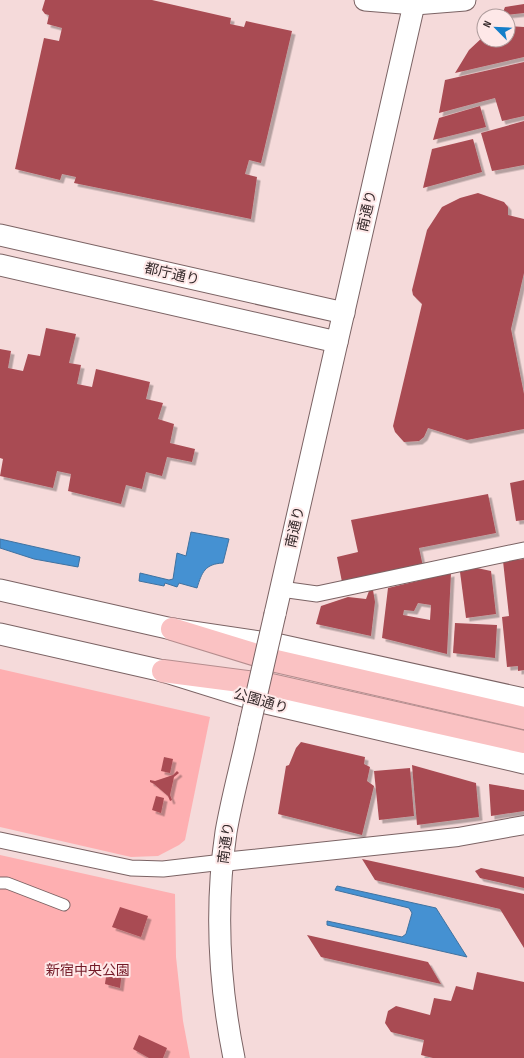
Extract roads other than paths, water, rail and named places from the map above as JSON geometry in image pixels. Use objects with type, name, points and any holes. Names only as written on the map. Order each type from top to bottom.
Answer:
[{"type":"highway","points":[[172,629],[276,661],[524,718]]},
{"type":"highway","points":[[163,670],[271,685],[524,742]]},
{"type":"main road","points":[[365,0],[415,2],[465,0]]},
{"type":"main road","name":"南通り","points":[[234,1058],[223,993],[221,950],[221,878],[226,830],[415,2]]},
{"type":"main road","name":"都庁通り","points":[[0,235],[344,313]]},
{"type":"main road","name":"都庁通り","points":[[0,265],[337,342]]},
{"type":"main road","points":[[0,590],[172,629],[280,645],[524,699]]},
{"type":"main road","name":"公園通り","points":[[0,634],[163,670],[266,704],[524,763]]},
{"type":"street","points":[[281,589],[317,594],[524,550]]},
{"type":"street","points":[[0,840],[131,868],[163,869],[458,837],[524,825]]},
{"type":"street","points":[[0,883],[7,883],[64,905]]},
{"type":"water","points":[[191,532],[229,539],[223,563],[208,567],[203,573],[197,588],[179,583],[177,587],[165,583],[164,586],[139,581],[140,573],[169,580],[173,579],[177,553],[186,556]]},
{"type":"water","points":[[0,539],[80,557],[78,567],[34,559],[0,548]]},
{"type":"water","points":[[337,886],[436,908],[467,957],[327,925],[327,921],[402,937],[406,934],[412,913],[409,908],[335,890]]},
{"type":"park label","name":"新宿中央公園","points":[[88,970]]}]
